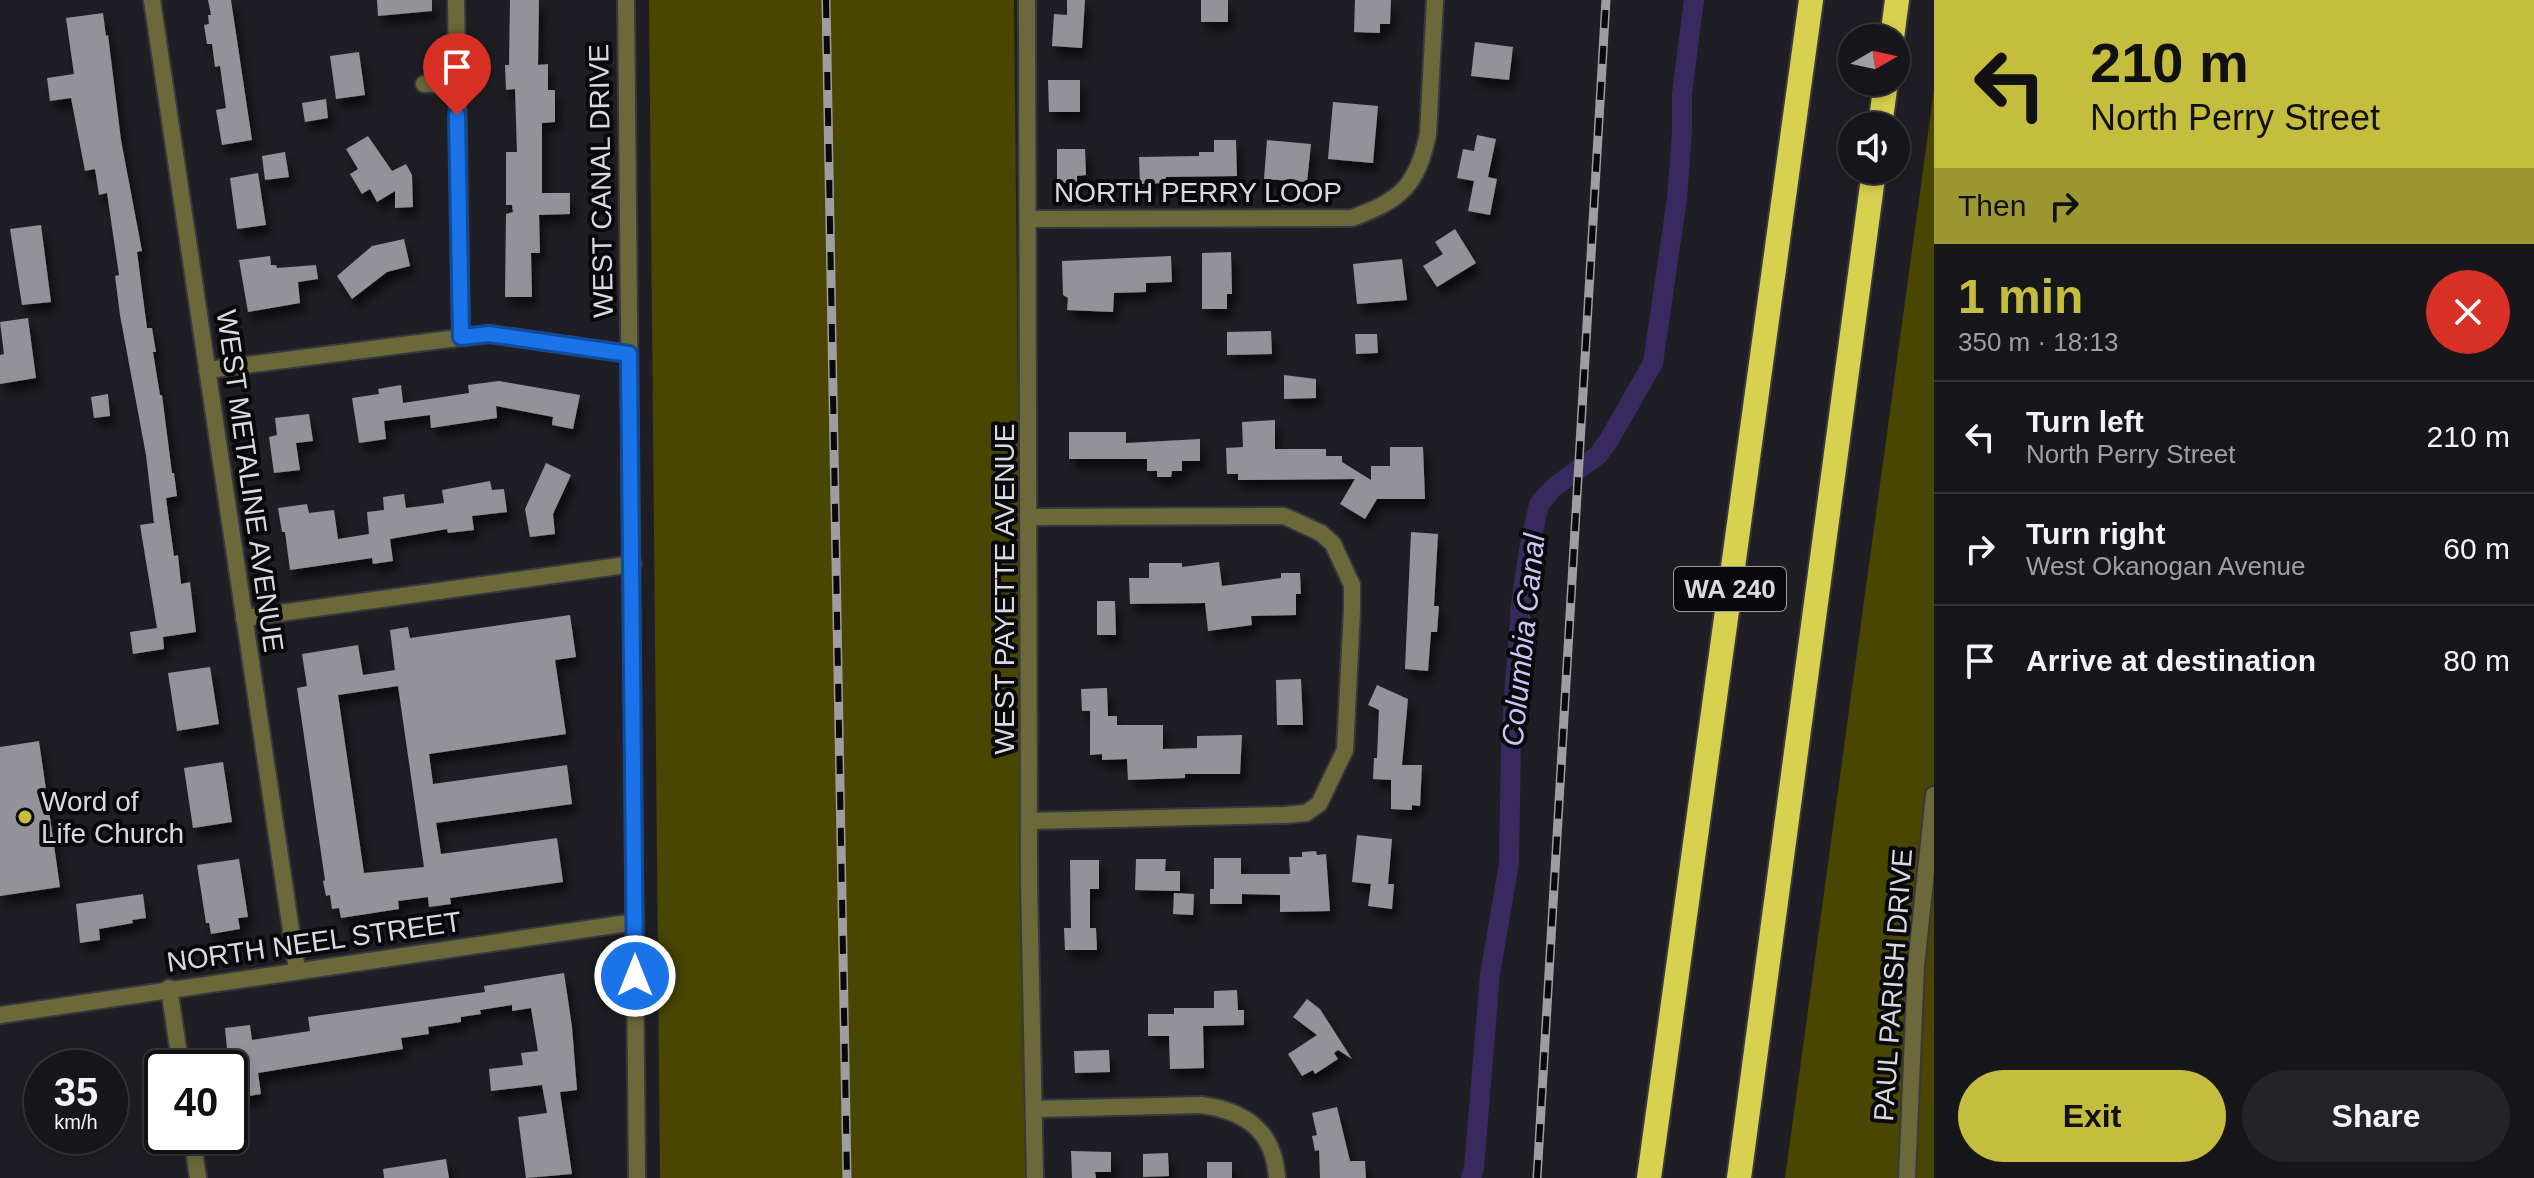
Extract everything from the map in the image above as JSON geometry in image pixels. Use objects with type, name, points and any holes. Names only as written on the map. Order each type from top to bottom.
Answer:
[{"type":"highway","name":"WA 240","points":[[1649,1178],[1811,0]]},
{"type":"highway","points":[[1894,24],[1897,0]]},
{"type":"highway","name":"WA 240","points":[[1739,1178],[1872,184]]},
{"type":"street","name":"WEST METALINE AVENUE","points":[[152,0],[297,970]]},
{"type":"street","points":[[456,0],[461,337]]},
{"type":"street","name":"WEST CANAL DRIVE","points":[[626,0],[637,1178]]},
{"type":"street","name":"WEST PAYETTE AVENUE","points":[[1027,0],[1030,821],[1035,1178]]},
{"type":"street","name":"NORTH PERRY LOOP","points":[[1028,219],[1352,218],[1393,201],[1409,184],[1424,156],[1428,134],[1435,0]]},
{"type":"street","points":[[424,84],[457,83]]},
{"type":"street","points":[[207,370],[489,334],[629,354]]},
{"type":"street","points":[[1030,517],[1284,516],[1321,533],[1333,544],[1352,585],[1352,598],[1345,750],[1319,804],[1306,813],[1030,821]]},
{"type":"street","points":[[244,618],[633,564]]},
{"type":"street","name":"PAUL PARISH DRIVE","points":[[1907,1178],[1916,966],[1934,795]]},
{"type":"street","name":"NORTH NEEL STREET","points":[[0,1015],[635,922]]},
{"type":"street","points":[[169,988],[178,1050]]},
{"type":"street","points":[[1035,1109],[1201,1105],[1224,1108],[1253,1124],[1265,1137],[1273,1154],[1277,1178]]},
{"type":"street","points":[[195,1154],[198,1178]]},
{"type":"shaded area","points":[[649,0],[1014,0],[1026,1178],[660,1178]]},
{"type":"shaded area","points":[[1934,90],[1934,1178],[1785,1178]]},
{"type":"building","points":[[208,0],[231,0],[252,140],[222,145],[216,110],[226,108],[220,66],[215,67],[212,44],[207,44],[204,25],[209,24],[208,15],[211,15]]},
{"type":"building","points":[[377,0],[432,0],[432,11],[378,16]]},
{"type":"building","points":[[510,0],[539,0],[538,65],[548,64],[548,90],[555,90],[555,122],[542,123],[542,193],[570,193],[570,214],[539,215],[540,253],[531,253],[532,297],[505,297],[506,214],[513,212],[512,205],[506,205],[506,152],[517,152],[515,89],[506,90]]},
{"type":"building","points":[[1067,0],[1085,0],[1082,48],[1052,46],[1054,14],[1067,15]]},
{"type":"building","points":[[1201,0],[1228,0],[1228,22],[1201,22]]},
{"type":"building","points":[[1355,0],[1391,0],[1390,24],[1380,24],[1380,33],[1354,32]]},
{"type":"building","points":[[103,13],[121,140],[142,251],[137,252],[147,328],[152,328],[156,352],[153,352],[174,473],[177,496],[166,498],[174,556],[178,555],[181,584],[190,582],[196,632],[163,637],[164,649],[133,654],[130,632],[157,628],[140,525],[154,523],[146,455],[120,315],[115,276],[119,275],[107,193],[99,195],[95,169],[85,171],[71,98],[50,101],[47,78],[74,74],[66,18]]},
{"type":"building","points":[[1475,42],[1513,47],[1509,80],[1471,76]]},
{"type":"building","points":[[359,52],[365,95],[336,99],[330,56]]},
{"type":"building","points":[[1048,80],[1080,80],[1080,112],[1049,112]]},
{"type":"building","points":[[326,99],[328,118],[305,122],[302,103]]},
{"type":"building","points":[[1333,102],[1378,106],[1373,163],[1328,159]]},
{"type":"building","points":[[1477,135],[1496,139],[1488,177],[1497,179],[1490,215],[1468,211],[1474,181],[1457,178],[1463,149],[1474,151]]},
{"type":"building","points":[[368,136],[392,171],[406,164],[412,175],[413,207],[395,208],[395,191],[377,202],[370,189],[362,194],[350,174],[358,169],[346,149]]},
{"type":"building","points":[[1214,140],[1236,140],[1237,176],[1166,177],[1164,183],[1140,184],[1139,157],[1199,156],[1199,152],[1214,152]]},
{"type":"building","points":[[1267,140],[1311,144],[1307,182],[1264,179]]},
{"type":"building","points":[[1057,149],[1085,149],[1086,175],[1077,176],[1077,183],[1057,183]]},
{"type":"building","points":[[285,152],[289,177],[265,180],[262,156]]},
{"type":"building","points":[[258,173],[266,225],[237,229],[230,178]]},
{"type":"building","points":[[41,225],[51,302],[22,305],[10,229]]},
{"type":"building","points":[[1455,229],[1476,263],[1437,287],[1423,266],[1443,254],[1435,242]]},
{"type":"building","points":[[404,239],[410,266],[387,272],[352,299],[337,276],[372,246]]},
{"type":"building","points":[[1231,252],[1232,294],[1227,294],[1227,309],[1202,309],[1202,253]]},
{"type":"building","points":[[270,256],[271,265],[277,268],[316,265],[318,279],[298,282],[300,303],[248,312],[239,260]]},
{"type":"building","points":[[1171,256],[1172,282],[1146,283],[1146,292],[1114,293],[1113,312],[1067,310],[1068,298],[1063,295],[1062,261]]},
{"type":"building","points":[[1402,259],[1407,300],[1357,304],[1353,264]]},
{"type":"building","points":[[28,318],[36,378],[0,384],[0,355],[4,354],[0,322]]},
{"type":"building","points":[[1271,331],[1272,354],[1227,355],[1227,332]]},
{"type":"building","points":[[1355,334],[1377,334],[1378,353],[1356,354]]},
{"type":"building","points":[[1284,375],[1316,379],[1316,398],[1284,399]]},
{"type":"building","points":[[499,381],[580,395],[573,429],[552,425],[553,417],[496,406],[497,418],[431,428],[430,415],[384,421],[386,439],[359,443],[352,398],[379,394],[378,389],[401,385],[403,403],[469,393],[468,385]]},
{"type":"building","points":[[108,394],[110,416],[94,418],[91,397]]},
{"type":"building","points":[[309,414],[313,441],[296,443],[300,470],[274,473],[269,437],[277,435],[275,418]]},
{"type":"building","points":[[1275,420],[1275,449],[1326,449],[1326,456],[1342,456],[1342,462],[1371,480],[1371,466],[1390,466],[1390,447],[1423,447],[1425,499],[1377,499],[1365,519],[1340,504],[1355,479],[1238,480],[1238,474],[1227,474],[1226,448],[1243,447],[1242,422]]},
{"type":"building","points":[[1069,432],[1126,432],[1126,443],[1200,439],[1200,461],[1182,461],[1182,471],[1172,471],[1171,477],[1157,477],[1157,471],[1147,471],[1147,459],[1069,459]]},
{"type":"building","points":[[546,463],[571,475],[553,514],[555,534],[530,537],[525,509]]},
{"type":"building","points":[[490,481],[492,490],[504,489],[507,512],[472,516],[474,530],[448,533],[447,529],[390,539],[393,561],[373,564],[372,558],[290,570],[278,508],[307,504],[309,513],[334,510],[338,539],[369,534],[367,512],[384,510],[383,497],[404,494],[406,508],[444,503],[442,490]]},
{"type":"building","points":[[1411,532],[1438,534],[1434,606],[1439,606],[1437,632],[1431,632],[1428,671],[1405,669]]},
{"type":"building","points":[[1219,562],[1222,586],[1281,578],[1281,573],[1300,573],[1301,594],[1296,594],[1296,615],[1251,616],[1252,625],[1208,631],[1205,603],[1130,604],[1129,578],[1149,578],[1149,563],[1182,563],[1182,567]]},
{"type":"building","points":[[1097,601],[1115,601],[1116,635],[1097,635]]},
{"type":"building","points":[[570,615],[576,657],[555,660],[566,734],[429,754],[433,784],[567,765],[572,804],[436,823],[441,854],[557,838],[563,882],[450,898],[451,904],[429,907],[428,897],[398,901],[399,909],[341,918],[339,908],[332,909],[323,881],[297,688],[307,686],[302,654],[358,645],[363,675],[395,670],[390,630],[408,627],[410,638]],"holes":[[[398,686],[424,867],[364,873],[338,695]]]},
{"type":"building","points":[[210,667],[219,724],[177,731],[168,673]]},
{"type":"building","points":[[1301,679],[1303,725],[1277,725],[1276,680]]},
{"type":"building","points":[[1377,685],[1408,699],[1402,765],[1422,765],[1420,806],[1412,805],[1412,810],[1391,809],[1391,780],[1373,779],[1379,710],[1368,705]]},
{"type":"building","points":[[1107,688],[1108,716],[1117,716],[1117,725],[1163,725],[1163,749],[1197,748],[1197,736],[1242,735],[1240,774],[1185,774],[1185,778],[1128,780],[1127,759],[1102,760],[1102,754],[1090,755],[1090,711],[1082,711],[1081,689]]},
{"type":"building","name":"Word of Life Church","points":[[39,741],[60,887],[0,896],[0,747]]},
{"type":"building","points":[[223,762],[232,822],[193,828],[184,768]]},
{"type":"building","points":[[1357,835],[1392,839],[1388,884],[1394,884],[1392,909],[1368,906],[1371,884],[1352,882]]},
{"type":"building","points":[[1316,851],[1317,855],[1326,854],[1330,911],[1280,912],[1280,895],[1242,894],[1242,904],[1210,904],[1210,889],[1214,889],[1214,858],[1241,858],[1241,874],[1290,874],[1289,857],[1302,857],[1302,852]]},
{"type":"building","points":[[239,859],[248,917],[238,918],[240,929],[211,934],[209,923],[206,923],[197,865]]},
{"type":"building","points":[[1136,859],[1166,859],[1165,871],[1180,871],[1180,891],[1135,890]]},
{"type":"building","points":[[1070,860],[1099,860],[1099,889],[1090,889],[1090,928],[1096,928],[1097,950],[1065,950],[1064,928],[1071,928]]},
{"type":"building","points":[[1174,893],[1194,894],[1193,915],[1173,914]]},
{"type":"building","points":[[143,894],[146,918],[99,929],[100,940],[80,943],[76,904]]},
{"type":"building","points":[[564,973],[577,1090],[560,1092],[572,1174],[526,1178],[518,1117],[547,1113],[542,1085],[491,1091],[489,1069],[523,1065],[521,1053],[538,1051],[531,1008],[512,1011],[512,1005],[480,1010],[481,1014],[461,1017],[461,1022],[428,1027],[429,1034],[401,1038],[403,1049],[258,1073],[261,1094],[248,1096],[248,1050],[227,1050],[225,1028],[250,1025],[252,1040],[310,1031],[308,1017],[485,992],[484,986]]},
{"type":"building","points":[[1237,990],[1238,1010],[1244,1010],[1244,1025],[1203,1026],[1204,1068],[1170,1069],[1169,1036],[1148,1036],[1148,1014],[1174,1014],[1174,1008],[1214,1008],[1214,991]]},
{"type":"building","points":[[1307,999],[1320,1009],[1352,1059],[1338,1050],[1334,1053],[1338,1059],[1315,1074],[1313,1070],[1302,1076],[1288,1054],[1317,1035],[1293,1017]]},
{"type":"building","points":[[1109,1050],[1110,1072],[1075,1073],[1074,1051]]},
{"type":"building","points":[[1337,1107],[1350,1161],[1365,1161],[1366,1178],[1320,1178],[1319,1150],[1315,1151],[1312,1136],[1317,1135],[1312,1113]]},
{"type":"building","points":[[1071,1151],[1111,1152],[1111,1172],[1095,1172],[1096,1178],[1072,1178]]},
{"type":"building","points":[[1168,1153],[1169,1176],[1143,1177],[1143,1154]]},
{"type":"building","points":[[446,1159],[449,1178],[384,1178],[383,1169]]},
{"type":"building","points":[[1207,1162],[1232,1162],[1232,1178],[1207,1178]]},
{"type":"waterway","name":"Columbia Canal","points":[[1471,1178],[1490,974],[1509,864],[1511,740],[1521,605],[1529,550],[1539,504],[1553,488],[1598,455],[1653,363],[1677,199],[1682,94],[1694,0]]},
{"type":"railway","points":[[826,0],[847,1178]]},
{"type":"railway","points":[[1537,1178],[1606,0]]},
{"type":"place","name":"Word of Life Church","points":[[25,817]]},
{"type":"route","points":[[457,115],[461,337],[489,334],[629,354],[635,976]]}]
